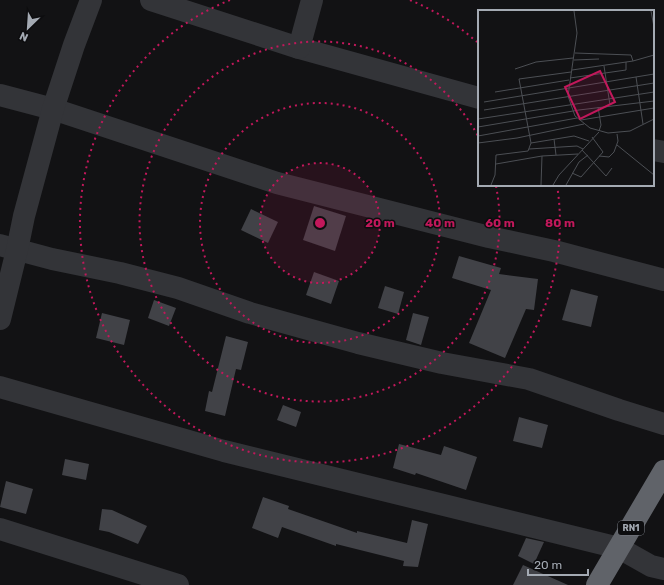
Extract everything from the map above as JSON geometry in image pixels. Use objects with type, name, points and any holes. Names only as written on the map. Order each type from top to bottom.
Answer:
[{"type":"highway","name":"RN1","points":[[597,585],[664,471]]},
{"type":"street","points":[[0,319],[9,248],[26,209],[53,109],[74,45],[91,0]]},
{"type":"street","points":[[151,0],[299,48],[478,98]]},
{"type":"street","points":[[299,48],[312,0]]},
{"type":"street","points":[[0,95],[53,109],[277,183],[489,237],[576,256],[664,280]]},
{"type":"street","points":[[654,150],[664,152]]},
{"type":"street","points":[[9,248],[52,259],[120,273],[178,288],[250,313],[358,343],[442,363],[529,379],[664,424]]},
{"type":"street","points":[[0,387],[224,451],[619,548],[652,566],[664,569]]},
{"type":"street","points":[[0,529],[178,585]]},
{"type":"building","points":[[314,206],[346,216],[335,251],[303,240]]},
{"type":"building","points":[[251,209],[278,222],[268,243],[241,230]]},
{"type":"building","points":[[459,256],[501,268],[499,274],[538,279],[534,310],[526,309],[505,358],[469,343],[491,290],[452,278]]},
{"type":"building","points":[[314,272],[339,281],[331,304],[306,295]]},
{"type":"building","points":[[385,286],[404,292],[398,314],[378,308]]},
{"type":"building","points":[[571,289],[598,296],[591,327],[562,320]]},
{"type":"building","points":[[154,300],[176,308],[169,326],[148,318]]},
{"type":"building","points":[[102,313],[130,320],[124,345],[96,338]]},
{"type":"building","points":[[413,313],[429,317],[421,345],[406,340]]},
{"type":"building","points":[[226,336],[248,342],[241,370],[236,369],[225,416],[205,411],[209,391],[212,392]]},
{"type":"building","points":[[283,405],[301,412],[296,427],[277,420]]},
{"type":"building","points":[[519,417],[548,425],[542,448],[513,441]]},
{"type":"building","points":[[399,444],[441,455],[444,446],[477,457],[466,490],[416,473],[415,475],[393,468]]},
{"type":"building","points":[[65,459],[89,464],[86,480],[62,475]]},
{"type":"building","points":[[6,481],[33,489],[26,514],[0,507]]},
{"type":"building","points":[[263,497],[289,506],[288,509],[357,533],[357,531],[407,543],[412,520],[428,524],[418,567],[403,566],[404,561],[336,544],[336,546],[282,527],[278,538],[252,528]]},
{"type":"building","points":[[102,509],[112,510],[147,526],[138,544],[109,532],[99,530]]},
{"type":"building","points":[[526,538],[544,542],[534,564],[518,556]]},
{"type":"building","points":[[523,565],[568,585],[513,585]]}]
